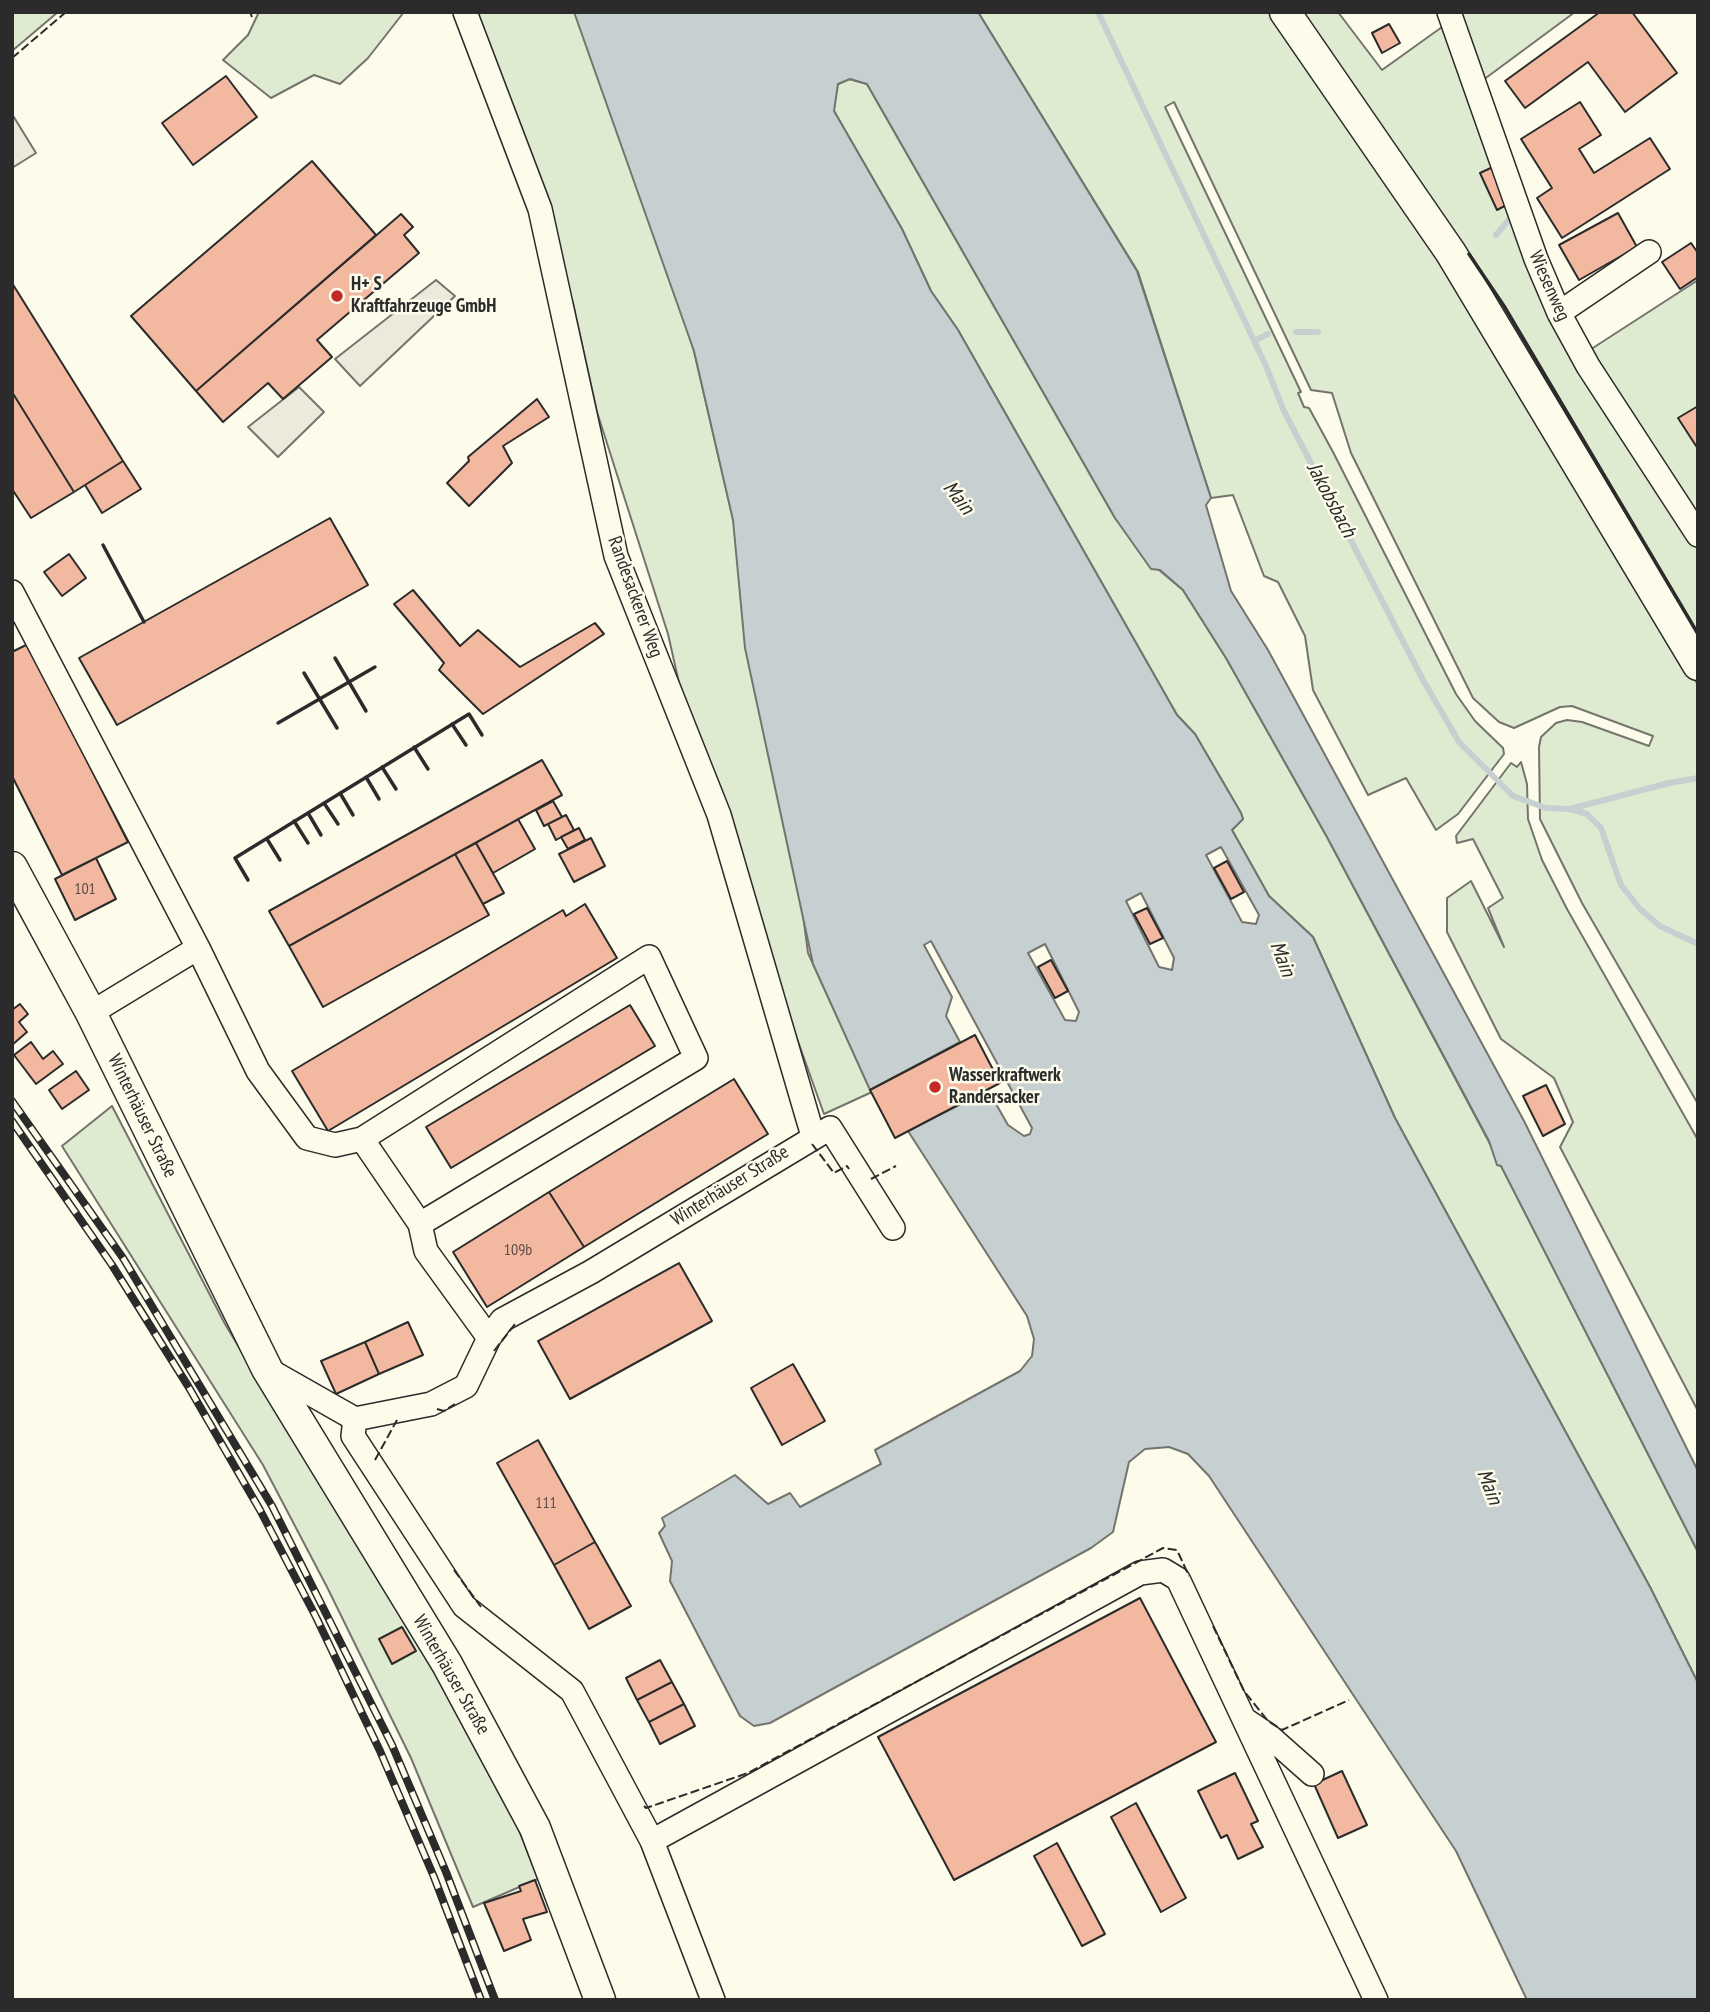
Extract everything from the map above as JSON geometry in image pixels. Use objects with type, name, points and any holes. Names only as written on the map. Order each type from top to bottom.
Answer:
[{"type":"main road","points":[[1285,12],[1451,253],[1698,665]]},
{"type":"main road","name":"Winterhäuser Straße","points":[[12,867],[91,1013],[267,1368],[447,1664],[535,1828],[600,2000]]},
{"type":"street","name":"Randesackerer Weg","points":[[465,12],[540,209],[616,556],[719,815],[813,1136]]},
{"type":"street","name":"Wiesenweg","points":[[1449,12],[1519,211],[1559,313],[1588,366],[1698,535]]},
{"type":"street","points":[[1559,313],[1649,252]]},
{"type":"street","points":[[12,592],[198,948],[258,1071],[307,1138],[335,1145],[362,1139],[649,957],[696,1058],[420,1224]]},
{"type":"street","points":[[91,1013],[198,948]]},
{"type":"street","points":[[813,1136],[830,1128],[893,1228]]},
{"type":"street","name":"Winterhäuser Straße","points":[[355,1419],[431,1404],[466,1386],[489,1338],[502,1320],[591,1272],[813,1136]]},
{"type":"street","points":[[362,1139],[420,1224],[426,1251],[489,1338]]},
{"type":"street","points":[[267,1368],[355,1419],[353,1436],[464,1606],[572,1691],[652,1841],[712,2000]]},
{"type":"street","points":[[652,1841],[1140,1573],[1163,1570],[1178,1579],[1376,2000]]},
{"type":"street","points":[[1244,1719],[1268,1735],[1312,1774]]},
{"type":"green space","points":[[12,12],[58,12],[12,51]]},
{"type":"green space","points":[[259,12],[404,12],[368,58],[340,84],[314,75],[271,98],[223,60],[248,35]]},
{"type":"green space","points":[[477,12],[588,12],[694,351],[733,519],[782,668],[788,800],[808,953],[872,1092],[824,1114],[695,754],[668,634],[597,412],[573,303]]},
{"type":"green space","points":[[978,12],[1272,12],[1418,223],[1593,504],[1698,685],[1698,1104],[1582,903],[1540,819],[1539,747],[1541,737],[1556,723],[1567,720],[1582,722],[1649,746],[1653,736],[1572,706],[1560,707],[1514,728],[1499,722],[1473,698],[1351,453],[1332,393],[1311,390],[1174,102],[1165,107],[1301,392],[1298,393],[1304,407],[1309,408],[1333,452],[1456,694],[1475,721],[1503,748],[1504,754],[1458,814],[1436,830],[1406,778],[1368,795],[1313,690],[1305,636],[1278,582],[1264,576],[1233,495],[1211,498],[1138,272]]},
{"type":"green space","points":[[1302,12],[1338,12],[1382,70],[1463,12],[1575,12],[1475,86],[1582,355],[1698,280],[1698,634],[1504,306]]},
{"type":"green space","points":[[849,79],[867,84],[1115,518],[1159,570],[1183,590],[1226,658],[1327,837],[1489,1142],[1698,1552],[1698,1683],[1650,1587],[1395,1118],[1313,937],[1269,896],[1232,830],[1243,819],[1241,813],[1195,734],[1177,715],[958,330],[931,291],[902,229],[834,111],[834,91],[838,84]]},
{"type":"green space","points":[[1521,762],[1527,784],[1528,819],[1542,860],[1698,1140],[1698,1411],[1560,1147],[1573,1122],[1554,1078],[1501,1039],[1447,932],[1447,898],[1471,881],[1504,947],[1488,908],[1503,898],[1473,839],[1457,843],[1456,836],[1511,763],[1517,767]]},
{"type":"green space","points":[[112,1106],[225,1324],[458,1712],[511,1810],[538,1879],[473,1907],[411,1758],[327,1587],[263,1465],[62,1146]]},
{"type":"shaded area","points":[[12,114],[36,153],[12,168]]},
{"type":"shaded area","points":[[436,280],[455,296],[360,386],[335,359]]},
{"type":"shaded area","points":[[299,387],[324,412],[278,457],[248,427]]},
{"type":"water","name":"Main","points":[[574,12],[978,12],[1137,271],[1211,498],[1206,505],[1231,591],[1268,650],[1524,1121],[1698,1471],[1698,1552],[1501,1166],[1497,1165],[1489,1141],[1327,837],[1226,658],[1183,590],[1160,570],[1151,569],[1115,518],[867,84],[850,79],[838,84],[834,111],[902,229],[931,291],[958,330],[1177,715],[1195,734],[1241,813],[1243,819],[1232,830],[1269,896],[1313,937],[1395,1118],[1650,1587],[1698,1683],[1698,2000],[1527,2000],[1456,1851],[1209,1476],[1188,1454],[1169,1447],[1145,1449],[1129,1462],[1113,1532],[1091,1548],[770,1723],[754,1726],[740,1716],[670,1581],[672,1561],[659,1533],[665,1526],[662,1518],[735,1475],[768,1504],[790,1493],[800,1507],[881,1464],[875,1450],[1020,1371],[1032,1356],[1034,1339],[1027,1316],[908,1131],[988,1090],[1008,1125],[1024,1136],[1030,1134],[1032,1128],[931,941],[924,945],[952,997],[946,1016],[960,1042],[870,1090],[813,964],[745,648],[733,520],[694,351]],"holes":[[[1221,847],[1259,915],[1256,924],[1242,922],[1206,855]],[[1141,893],[1174,958],[1172,970],[1159,967],[1126,901]],[[1045,944],[1079,1012],[1076,1021],[1065,1020],[1028,953]]]},
{"type":"building","points":[[1600,12],[1632,12],[1677,73],[1625,112],[1588,62],[1525,108],[1505,81]]},
{"type":"building","points":[[1389,24],[1400,43],[1382,53],[1372,33]]},
{"type":"building","points":[[226,76],[257,117],[193,165],[162,123]]},
{"type":"building","points":[[1580,102],[1601,135],[1579,149],[1594,173],[1650,138],[1670,169],[1562,238],[1537,198],[1552,188],[1521,139]]},
{"type":"building","points":[[312,161],[376,235],[196,391],[131,316]]},
{"type":"building","points":[[1495,166],[1512,202],[1497,210],[1480,173]]},
{"type":"building","points":[[1618,213],[1637,247],[1579,280],[1559,245]]},
{"type":"building","name":"H+ S Kraftfahrzeuge GmbH","points":[[401,214],[413,227],[404,235],[419,253],[317,340],[332,357],[283,399],[268,383],[223,422],[196,391]]},
{"type":"building","points":[[1691,243],[1698,253],[1698,277],[1680,289],[1662,262]]},
{"type":"building","points":[[12,283],[123,461],[74,492],[12,392]]},
{"type":"building","points":[[12,392],[74,492],[31,518],[12,489]]},
{"type":"building","points":[[537,399],[549,417],[503,446],[512,463],[469,506],[447,483],[469,461],[468,457]]},
{"type":"building","points":[[1698,406],[1698,449],[1678,418]]},
{"type":"building","points":[[123,461],[141,489],[102,513],[85,485]]},
{"type":"building","points":[[330,518],[368,585],[117,725],[79,658]]},
{"type":"building","points":[[69,554],[86,578],[62,596],[44,572]]},
{"type":"building","points":[[413,590],[460,646],[478,630],[520,667],[595,623],[604,634],[483,714],[439,670],[444,663],[394,604]]},
{"type":"building","points":[[28,644],[128,842],[62,875],[12,776],[12,647],[14,651]]},
{"type":"building","points":[[542,760],[562,795],[289,946],[269,911]]},
{"type":"building","points":[[553,801],[562,817],[544,826],[536,810]]},
{"type":"building","points":[[566,815],[574,830],[556,840],[548,824]]},
{"type":"building","points":[[518,819],[535,849],[493,873],[476,843]]},
{"type":"building","points":[[579,828],[585,840],[568,849],[561,837]]},
{"type":"building","points":[[591,838],[605,866],[574,882],[559,854]]},
{"type":"building","points":[[476,843],[504,893],[483,904],[455,854]]},
{"type":"building","points":[[455,854],[489,915],[323,1007],[289,946]]},
{"type":"building","points":[[96,858],[116,899],[75,920],[55,879]]},
{"type":"building","points":[[1227,861],[1244,892],[1231,899],[1214,868]]},
{"type":"building","points":[[585,904],[617,958],[328,1131],[292,1071],[563,910],[566,916]]},
{"type":"building","points":[[1147,908],[1163,938],[1150,944],[1134,914]]},
{"type":"building","points":[[1051,960],[1068,991],[1055,998],[1038,967]]},
{"type":"building","points":[[20,1004],[28,1014],[19,1022],[27,1032],[12,1045],[12,1010]]},
{"type":"building","points":[[630,1005],[655,1046],[451,1168],[426,1127]]},
{"type":"building","name":"Wasserkraftwerk Randersacker","points":[[975,1035],[1000,1083],[895,1138],[870,1090]]},
{"type":"building","points":[[31,1042],[43,1059],[53,1051],[63,1064],[36,1084],[14,1055]]},
{"type":"building","points":[[76,1071],[89,1090],[62,1109],[49,1090]]},
{"type":"building","points":[[734,1079],[768,1134],[584,1247],[549,1192]]},
{"type":"building","points":[[1546,1085],[1565,1124],[1543,1136],[1523,1096]]},
{"type":"building","points":[[549,1192],[584,1247],[487,1307],[453,1252]]},
{"type":"building","points":[[679,1263],[712,1321],[570,1399],[538,1341]]},
{"type":"building","points":[[408,1322],[423,1355],[379,1374],[365,1342]]},
{"type":"building","points":[[365,1342],[379,1374],[336,1394],[321,1361]]},
{"type":"building","points":[[793,1364],[825,1421],[782,1445],[751,1388]]},
{"type":"building","points":[[538,1440],[595,1542],[554,1565],[497,1463]]},
{"type":"building","points":[[595,1542],[631,1606],[589,1629],[554,1565]]},
{"type":"building","points":[[1140,1598],[1216,1742],[954,1880],[878,1737]]},
{"type":"building","points":[[402,1627],[416,1651],[392,1664],[379,1639]]},
{"type":"building","points":[[660,1660],[672,1682],[637,1700],[626,1678]]},
{"type":"building","points":[[672,1682],[684,1704],[649,1722],[637,1700]]},
{"type":"building","points":[[684,1704],[695,1726],[660,1744],[649,1722]]},
{"type":"building","points":[[1342,1771],[1367,1825],[1338,1838],[1314,1784]]},
{"type":"building","points":[[1235,1773],[1258,1821],[1251,1824],[1263,1847],[1238,1859],[1227,1835],[1221,1838],[1198,1791]]},
{"type":"building","points":[[1136,1803],[1186,1898],[1161,1912],[1111,1817]]},
{"type":"building","points":[[1057,1843],[1105,1934],[1082,1946],[1034,1856]]},
{"type":"building","points":[[535,1880],[547,1912],[523,1919],[531,1940],[504,1951],[484,1903],[521,1891],[519,1886]]},
{"type":"waterway","name":"Jakobsbach","points":[[1098,12],[1266,366],[1284,411],[1423,680],[1459,742],[1513,796],[1546,808],[1570,809],[1698,778]]},
{"type":"waterway","points":[[1496,235],[1513,215]]},
{"type":"waterway","points":[[1296,332],[1318,332]]},
{"type":"waterway","points":[[1254,341],[1268,334]]},
{"type":"waterway","points":[[1570,809],[1587,814],[1601,828],[1621,885],[1640,909],[1660,926],[1698,944]]},
{"type":"railway","points":[[12,1101],[123,1258],[272,1506],[392,1745],[446,1872],[495,2000]]},
{"type":"railway","points":[[12,1121],[112,1265],[188,1386],[260,1510],[316,1617],[380,1751],[434,1877],[481,2000]]},
{"type":"fence","points":[[12,58],[66,12]]},
{"type":"fence","points":[[250,12],[252,17]]},
{"type":"fence","points":[[812,1144],[834,1173],[847,1166],[849,1169]]},
{"type":"fence","points":[[871,1179],[896,1166]]},
{"type":"fence","points":[[494,1351],[515,1324]]},
{"type":"fence","points":[[437,1409],[444,1411],[455,1404]]},
{"type":"fence","points":[[375,1460],[397,1420]]},
{"type":"fence","points":[[644,1806],[646,1808],[748,1773],[1163,1548],[1177,1550],[1189,1576]]},
{"type":"fence","points":[[454,1570],[481,1607]]},
{"type":"fence","points":[[1213,1626],[1244,1691],[1268,1721],[1282,1730],[1349,1700]]},
{"type":"wall","points":[[1469,254],[1504,306],[1698,634]]},
{"type":"wall","points":[[103,545],[144,622]]},
{"type":"wall","points":[[335,658],[366,711]]},
{"type":"wall","points":[[278,723],[375,667]]},
{"type":"wall","points":[[304,673],[337,728]]},
{"type":"wall","points":[[248,880],[235,858],[469,714],[482,735]]},
{"type":"wall","points":[[452,724],[466,745]]},
{"type":"wall","points":[[414,747],[428,769]]},
{"type":"wall","points":[[382,767],[396,789]]},
{"type":"wall","points":[[366,777],[379,799]]},
{"type":"wall","points":[[340,793],[353,815]]},
{"type":"wall","points":[[324,803],[338,824]]},
{"type":"wall","points":[[308,813],[321,835]]},
{"type":"wall","points":[[294,821],[308,843]]},
{"type":"wall","points":[[267,839],[280,860]]},
{"type":"place","name":"H+ S Kraftfahrzeuge GmbH","points":[[337,296]]},
{"type":"place","name":"Wasserkraftwerk Randersacker","points":[[935,1087]]}]
